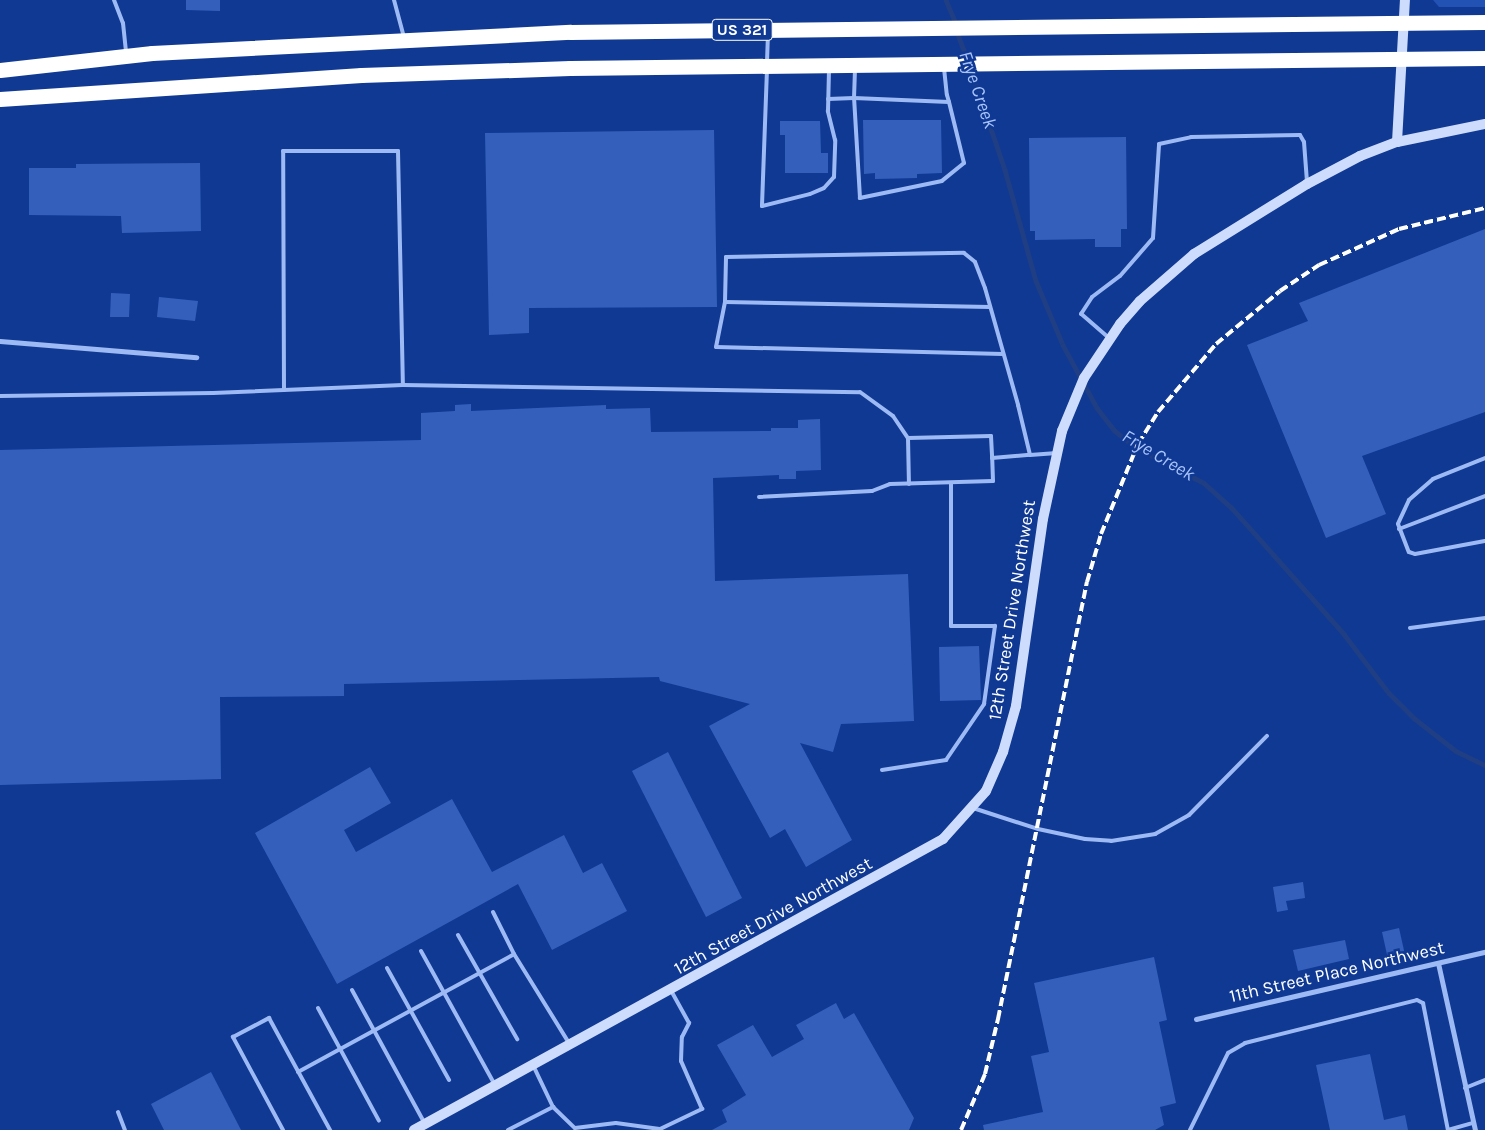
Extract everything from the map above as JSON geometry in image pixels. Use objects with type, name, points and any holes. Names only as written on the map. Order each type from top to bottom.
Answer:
[{"type":"highway","name":"US 321","points":[[0,70],[126,56],[405,39],[570,32],[1485,22]]},
{"type":"highway","name":"US 321","points":[[0,99],[361,75],[829,64],[1485,58]]},
{"type":"street","points":[[1397,142],[1406,0]]},
{"type":"street","name":"12th Street Drive Northwest","points":[[414,1130],[943,839],[973,808],[986,791],[1003,752],[1016,706],[1043,519],[1057,454],[1075,397],[1092,365],[1110,338],[1140,301],[1194,254],[1307,184],[1397,142],[1485,124]]},
{"type":"street","points":[[0,341],[196,357]]},
{"type":"street","name":"11th Street Place Northwest","points":[[1196,1019],[1485,952]]},
{"type":"street","points":[[1438,963],[1475,1130]]},
{"type":"lane","points":[[114,0],[123,23],[126,56]]},
{"type":"lane","points":[[394,0],[405,39]]},
{"type":"lane","points":[[768,30],[762,206],[810,194],[824,188],[834,177],[835,140],[828,99],[829,64]]},
{"type":"lane","points":[[855,64],[854,98],[860,198],[942,182],[964,163],[949,102],[944,63]]},
{"type":"lane","points":[[828,99],[854,98],[949,102]]},
{"type":"lane","points":[[1110,338],[1081,314],[1092,297],[1120,276],[1153,238],[1159,144],[1192,137],[1300,136],[1304,142],[1303,164],[1307,184]]},
{"type":"lane","points":[[284,390],[282,151],[398,151],[403,385]]},
{"type":"lane","points":[[1003,354],[716,347],[725,302],[726,257],[964,253],[975,262],[990,307],[1003,354],[1030,455]]},
{"type":"lane","points":[[725,302],[990,307]]},
{"type":"lane","points":[[0,396],[284,390],[403,385],[860,392],[893,416],[908,438],[910,484]]},
{"type":"lane","points":[[759,497],[872,491],[890,484],[993,481],[990,436],[908,438]]},
{"type":"lane","points":[[992,458],[1057,454]]},
{"type":"lane","points":[[1485,458],[1433,479],[1408,500],[1399,529],[1409,552],[1415,554],[1485,541]]},
{"type":"lane","points":[[882,770],[946,760],[984,704],[995,626],[951,626],[951,483]]},
{"type":"lane","points":[[1399,529],[1485,496]]},
{"type":"lane","points":[[1410,628],[1485,618]]},
{"type":"lane","points":[[973,808],[1038,829],[1085,839],[1111,841],[1155,834],[1189,815],[1267,736]]},
{"type":"lane","points":[[493,912],[514,954],[570,1045]]},
{"type":"lane","points":[[458,935],[478,974],[518,1039]]},
{"type":"lane","points":[[422,951],[496,1086]]},
{"type":"lane","points":[[298,1072],[514,954]]},
{"type":"lane","points":[[387,968],[449,1080]]},
{"type":"lane","points":[[352,990],[425,1124]]},
{"type":"lane","points":[[533,1065],[553,1107],[575,1128],[616,1122],[660,1129],[702,1108],[681,1061],[682,1037],[690,1023],[671,990]]},
{"type":"lane","points":[[1190,1130],[1228,1052],[1282,1032],[1417,1000],[1422,1003],[1448,1130],[1474,1123]]},
{"type":"lane","points":[[318,1008],[379,1121]]},
{"type":"lane","points":[[283,1130],[233,1037],[269,1018],[330,1130]]},
{"type":"lane","points":[[1466,1088],[1485,1080]]},
{"type":"lane","points":[[508,1130],[553,1107]]},
{"type":"lane","points":[[118,1112],[125,1130]]},
{"type":"shaded area","points":[[1433,0],[1485,0],[1485,7],[1439,7]]},
{"type":"building","points":[[186,0],[220,0],[220,11],[186,10]]},
{"type":"building","points":[[863,120],[941,120],[942,173],[917,174],[917,178],[875,179],[875,173],[864,174]]},
{"type":"building","points":[[780,121],[820,121],[821,153],[828,153],[828,173],[785,173],[785,135],[780,135]]},
{"type":"building","points":[[714,130],[717,307],[529,308],[529,333],[489,335],[485,133]]},
{"type":"building","points":[[1126,137],[1127,229],[1121,229],[1121,247],[1095,247],[1095,239],[1035,240],[1035,231],[1030,231],[1029,138]]},
{"type":"building","points":[[200,163],[201,231],[122,233],[121,216],[29,215],[29,168],[76,168],[76,164]]},
{"type":"building","points":[[1485,229],[1485,412],[1362,456],[1386,514],[1326,538],[1247,345],[1308,321],[1299,303]]},
{"type":"building","points":[[111,293],[130,294],[129,317],[110,317]]},
{"type":"building","points":[[159,297],[198,301],[195,321],[157,317]]},
{"type":"building","points":[[471,404],[471,411],[606,405],[606,409],[650,408],[651,432],[771,431],[771,428],[798,428],[798,420],[820,419],[821,470],[796,471],[796,479],[779,479],[779,475],[713,478],[715,581],[908,574],[914,721],[841,724],[833,752],[800,743],[852,840],[806,867],[785,829],[770,838],[709,726],[750,704],[660,681],[659,677],[344,684],[344,696],[220,697],[221,779],[0,785],[0,450],[421,440],[421,413],[455,411],[455,405]]},
{"type":"building","points":[[979,646],[981,700],[940,701],[939,647]]},
{"type":"building","points":[[668,752],[742,898],[706,917],[632,771]]},
{"type":"building","points":[[370,767],[391,803],[344,830],[356,852],[452,799],[492,872],[564,835],[583,873],[602,863],[627,911],[552,950],[518,884],[337,984],[255,833]]},
{"type":"building","points":[[1303,882],[1305,898],[1286,901],[1288,910],[1277,912],[1273,887]]},
{"type":"building","points":[[1399,928],[1405,955],[1388,959],[1382,932]]},
{"type":"building","points":[[1345,940],[1349,959],[1298,971],[1293,950]]},
{"type":"building","points":[[1154,957],[1167,1020],[1159,1022],[1176,1103],[1160,1107],[1164,1125],[1155,1130],[984,1130],[983,1125],[1043,1112],[1031,1056],[1049,1052],[1034,983]]},
{"type":"building","points":[[836,1003],[844,1019],[854,1013],[914,1118],[909,1130],[712,1130],[727,1122],[722,1110],[746,1095],[717,1045],[753,1025],[772,1057],[804,1039],[796,1025]]},
{"type":"building","points":[[1370,1054],[1384,1120],[1405,1115],[1408,1130],[1330,1130],[1316,1065]]},
{"type":"building","points":[[211,1072],[241,1130],[164,1130],[151,1104]]},
{"type":"waterway","name":"Frye Creek","points":[[946,0],[956,24]]},
{"type":"waterway","name":"Frye Creek","points":[[957,32],[968,60]]},
{"type":"waterway","name":"Frye Creek","points":[[970,67],[1005,170],[1036,281],[1063,345],[1097,408],[1114,430],[1135,447],[1204,483],[1231,507],[1344,634],[1389,693],[1414,718],[1456,751],[1485,765]]},
{"type":"railway","points":[[961,1130],[985,1074],[998,1019],[1087,582],[1101,534],[1138,444],[1158,412],[1216,344],[1280,291],[1319,265],[1399,229],[1485,208]]}]
